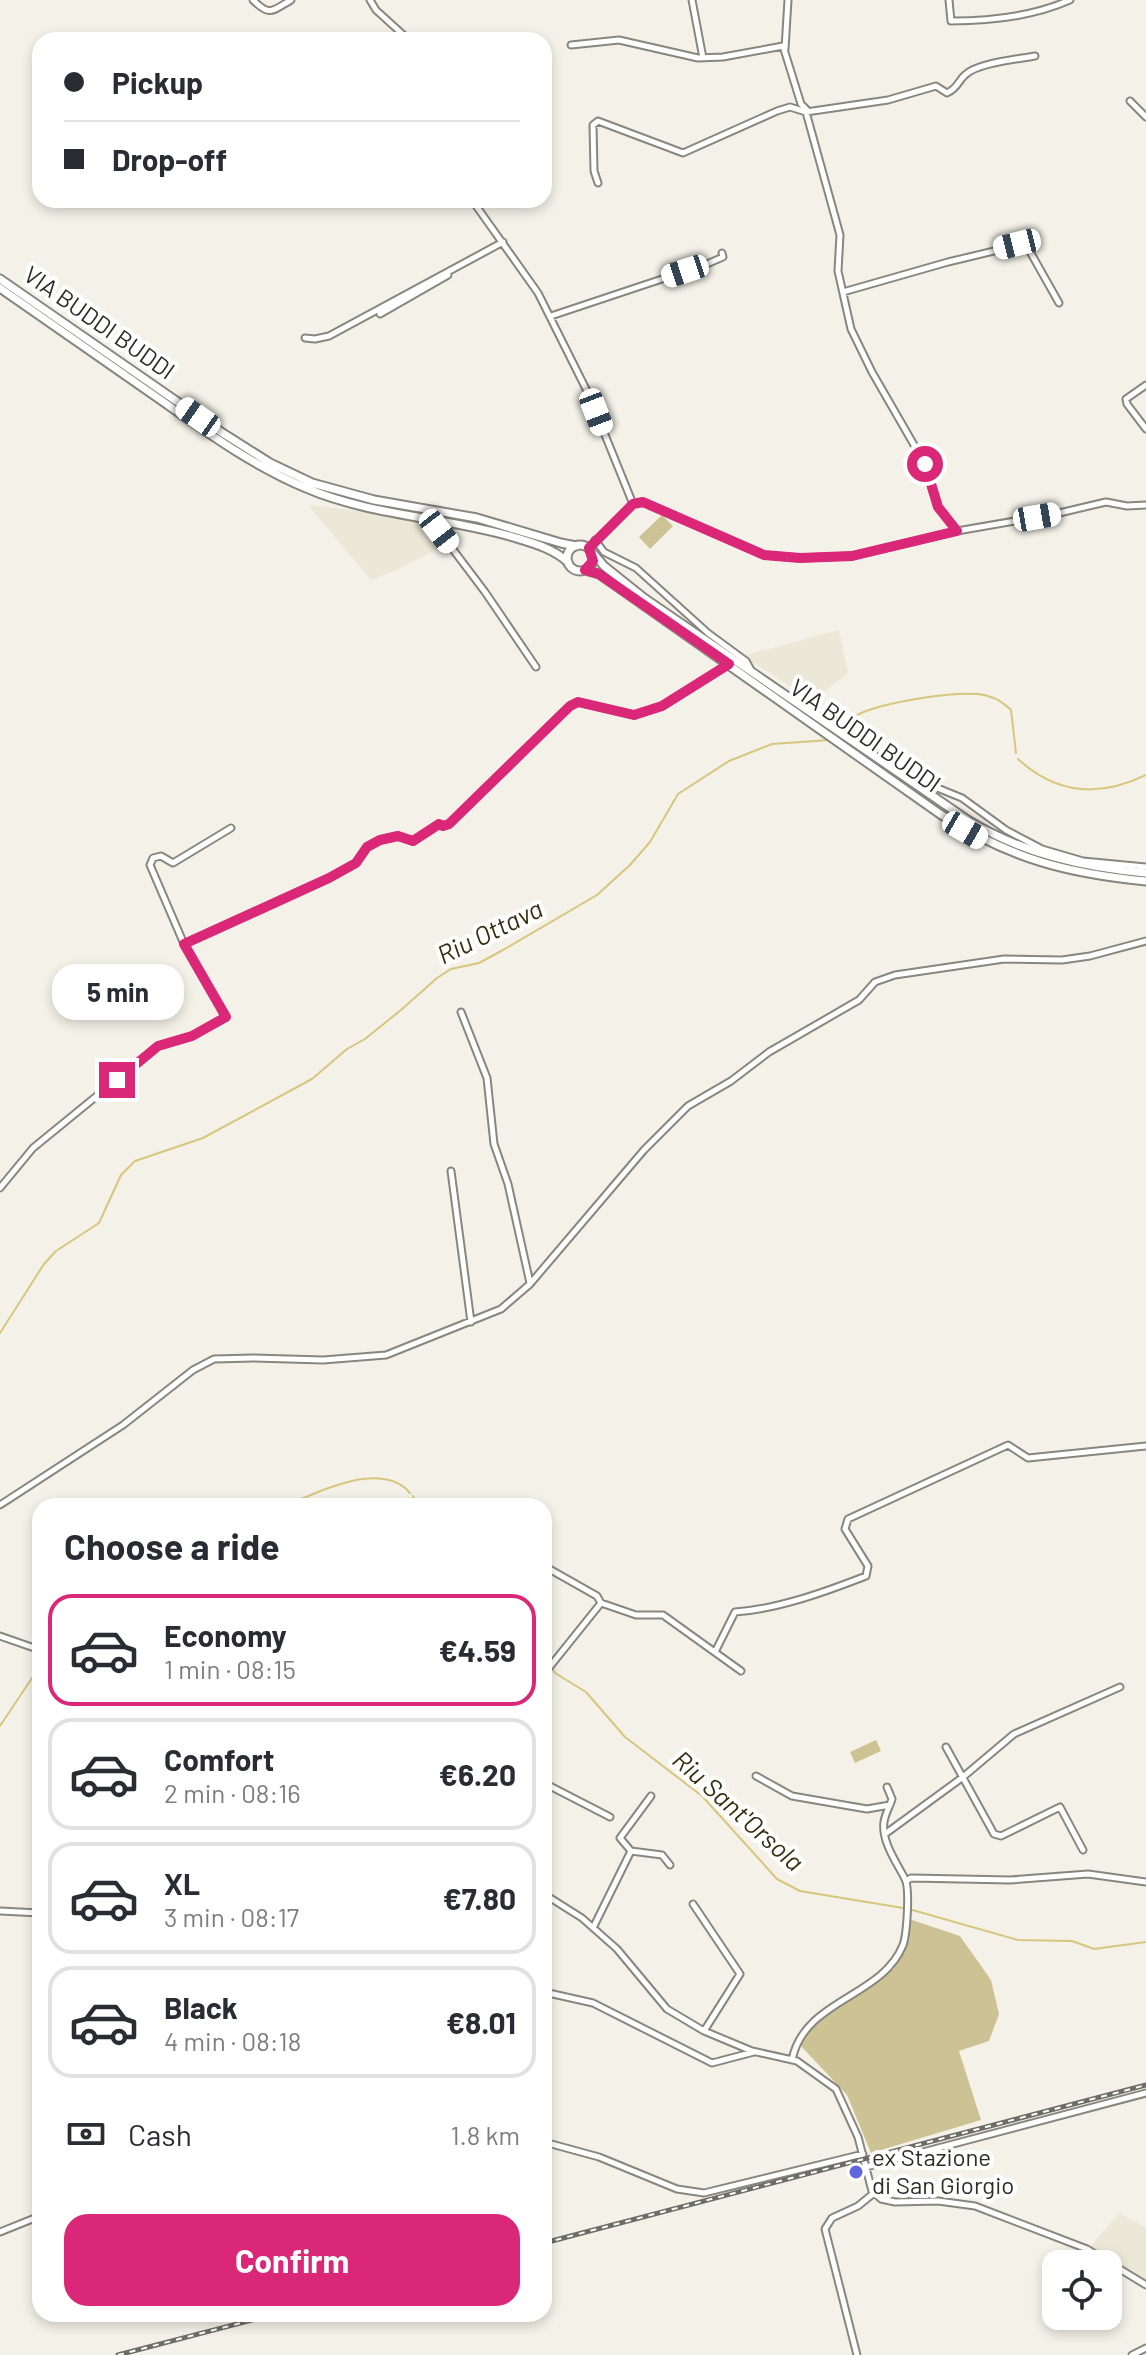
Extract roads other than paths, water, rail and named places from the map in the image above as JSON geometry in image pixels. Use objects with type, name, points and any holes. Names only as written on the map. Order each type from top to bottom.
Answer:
[{"type":"main road","name":"VIA BUDDI BUDDI","points":[[0,279],[208,424],[270,463],[312,483],[374,500],[477,518],[576,546]]},
{"type":"main road","name":"VIA BUDDI BUDDI","points":[[0,288],[266,470],[309,490],[372,508],[475,526],[536,544],[558,553],[568,562]]},
{"type":"main road","points":[[576,546],[590,550],[593,561],[585,570],[575,569],[568,562],[570,550],[576,546]]},
{"type":"main road","name":"VIA BUDDI BUDDI","points":[[590,550],[625,584],[751,670],[829,729],[844,746],[940,814],[985,841],[1071,871],[1146,881]]},
{"type":"main road","name":"VIA BUDDI BUDDI","points":[[585,570],[599,574],[729,664],[829,729],[849,738],[984,830],[1053,859],[1083,866],[1146,873]]},
{"type":"street","points":[[253,0],[265,11],[271,12],[291,0]]},
{"type":"street","points":[[370,0],[376,10],[400,32]]},
{"type":"street","points":[[692,0],[703,58]]},
{"type":"street","points":[[788,0],[785,50],[801,104],[807,111],[840,235],[838,271],[851,329],[925,464],[938,507],[957,531]]},
{"type":"street","points":[[949,0],[951,21],[968,21],[1042,12],[1070,0]]},
{"type":"street","points":[[571,45],[619,40],[703,58],[757,52],[777,45],[785,50]]},
{"type":"street","points":[[598,183],[594,171],[593,125],[598,121],[683,153],[790,107],[807,111],[888,100],[936,86],[947,93],[956,88],[967,73],[992,64],[1035,56]]},
{"type":"street","points":[[1130,101],[1146,117]]},
{"type":"street","points":[[478,208],[530,279],[551,317],[592,402],[633,504]]},
{"type":"street","points":[[380,314],[504,244]]},
{"type":"street","points":[[305,338],[329,336],[504,244]]},
{"type":"street","points":[[843,292],[1023,244],[1029,248],[1059,303]]},
{"type":"street","points":[[551,317],[707,264],[723,257],[722,253]]},
{"type":"street","points":[[1146,385],[1126,399],[1146,429]]},
{"type":"street","points":[[590,550],[595,540],[633,504],[643,502],[764,555],[800,558],[852,556],[957,531],[1106,502],[1127,506],[1146,505]]},
{"type":"street","points":[[437,519],[439,531],[536,667]]},
{"type":"street","points":[[595,540],[604,552],[636,568],[746,661],[751,670]]},
{"type":"street","points":[[679,621],[691,617]]},
{"type":"street","points":[[184,944],[329,878],[356,863],[367,847],[380,840],[398,836],[413,841],[439,824],[449,824],[570,706],[578,702],[634,715],[662,706],[729,664]]},
{"type":"street","points":[[893,755],[935,787],[962,798],[1006,830],[1042,849],[1083,861],[1146,867]]},
{"type":"street","points":[[0,1188],[33,1148],[158,1046],[192,1036],[226,1017],[184,944],[150,865],[153,858],[161,856],[173,863],[231,828]]},
{"type":"street","points":[[984,830],[1006,830]]},
{"type":"street","points":[[0,1505],[141,1413],[181,1378],[214,1359],[323,1360],[386,1355],[501,1309],[530,1284],[644,1150],[688,1106],[731,1081],[769,1052],[859,1000],[875,982],[895,975],[1004,959],[1062,960],[1090,956],[1146,941]]},
{"type":"street","points":[[461,1012],[487,1078],[494,1144],[508,1184],[530,1284]]},
{"type":"street","points":[[451,1171],[471,1322]]},
{"type":"street","points":[[715,1652],[735,1612],[774,1606],[866,1576],[868,1566],[845,1529],[848,1519],[1008,1445],[1028,1458],[1146,1446]]},
{"type":"street","points":[[552,1571],[597,1596],[601,1603],[636,1615],[663,1615],[741,1671]]},
{"type":"street","points":[[552,1664],[601,1603]]},
{"type":"street","points":[[0,1636],[32,1647]]},
{"type":"street","points":[[885,1834],[963,1777],[1014,1734],[1120,1687]]},
{"type":"street","points":[[946,1747],[994,1834],[1001,1836],[1060,1807],[1083,1850]]},
{"type":"street","points":[[756,1776],[792,1796],[867,1809],[890,1805]]},
{"type":"street","points":[[552,1787],[610,1817]]},
{"type":"street","points":[[792,2060],[795,2044],[811,2023],[850,1993],[874,1980],[894,1962],[904,1942],[908,1893],[883,1824],[892,1799],[887,1787]]},
{"type":"street","points":[[651,1796],[620,1838],[631,1851],[662,1855],[670,1865]]},
{"type":"street","points":[[593,1928],[631,1851]]},
{"type":"street","points":[[906,1881],[911,1878],[1010,1880],[1088,1874],[1146,1882]]},
{"type":"street","points":[[552,1900],[617,1949],[667,2009],[704,2031],[755,2052],[792,2060],[836,2089],[858,2137],[874,2193],[881,2199],[975,2206],[1087,2249],[1146,2285]]},
{"type":"street","points":[[693,1904],[740,1974],[704,2031]]},
{"type":"street","points":[[0,1911],[32,1913]]},
{"type":"street","points":[[552,1994],[593,2003],[712,2063],[755,2052]]},
{"type":"street","points":[[866,2167],[1146,2093]]},
{"type":"street","points":[[552,2144],[599,2157],[677,2189],[704,2193],[863,2154]]},
{"type":"street","points":[[857,2355],[825,2229],[832,2218],[858,2206],[874,2193]]},
{"type":"street","points":[[0,2232],[32,2219]]},
{"type":"street","points":[[1132,2355],[1146,2348]]},
{"type":"waterway","name":"Riu Ottava","points":[[841,731],[856,716],[884,706],[934,696],[982,695],[996,699],[1011,710],[1016,753]]},
{"type":"waterway","name":"Riu Ottava","points":[[0,1333],[44,1264],[56,1251],[99,1223],[121,1175],[135,1161],[203,1138],[312,1079],[437,978],[451,969],[479,963],[597,895],[650,842],[678,794],[729,761],[772,744],[830,740]]},
{"type":"waterway","name":"Riu Ottava","points":[[1018,759],[1047,780],[1079,789],[1112,787],[1146,775]]},
{"type":"waterway","name":"Riu Sant'Orsola","points":[[304,1498],[332,1487],[367,1479],[398,1483],[410,1493]]},
{"type":"waterway","name":"Riu Sant'Orsola","points":[[552,1668],[555,1673],[586,1692],[625,1737],[702,1796],[777,1879],[800,1891],[903,1908]]},
{"type":"waterway","name":"Riu Sant'Orsola","points":[[0,1726],[32,1678]]},
{"type":"waterway","name":"Riu Sant'Orsola","points":[[909,1909],[1018,1940],[1072,1941],[1094,1949],[1146,1942]]},
{"type":"railway","points":[[552,2241],[1146,2085]]},
{"type":"railway","points":[[118,2355],[244,2322]]},
{"type":"place","name":"ex Stazione di San Giorgio","points":[[856,2172]]}]
